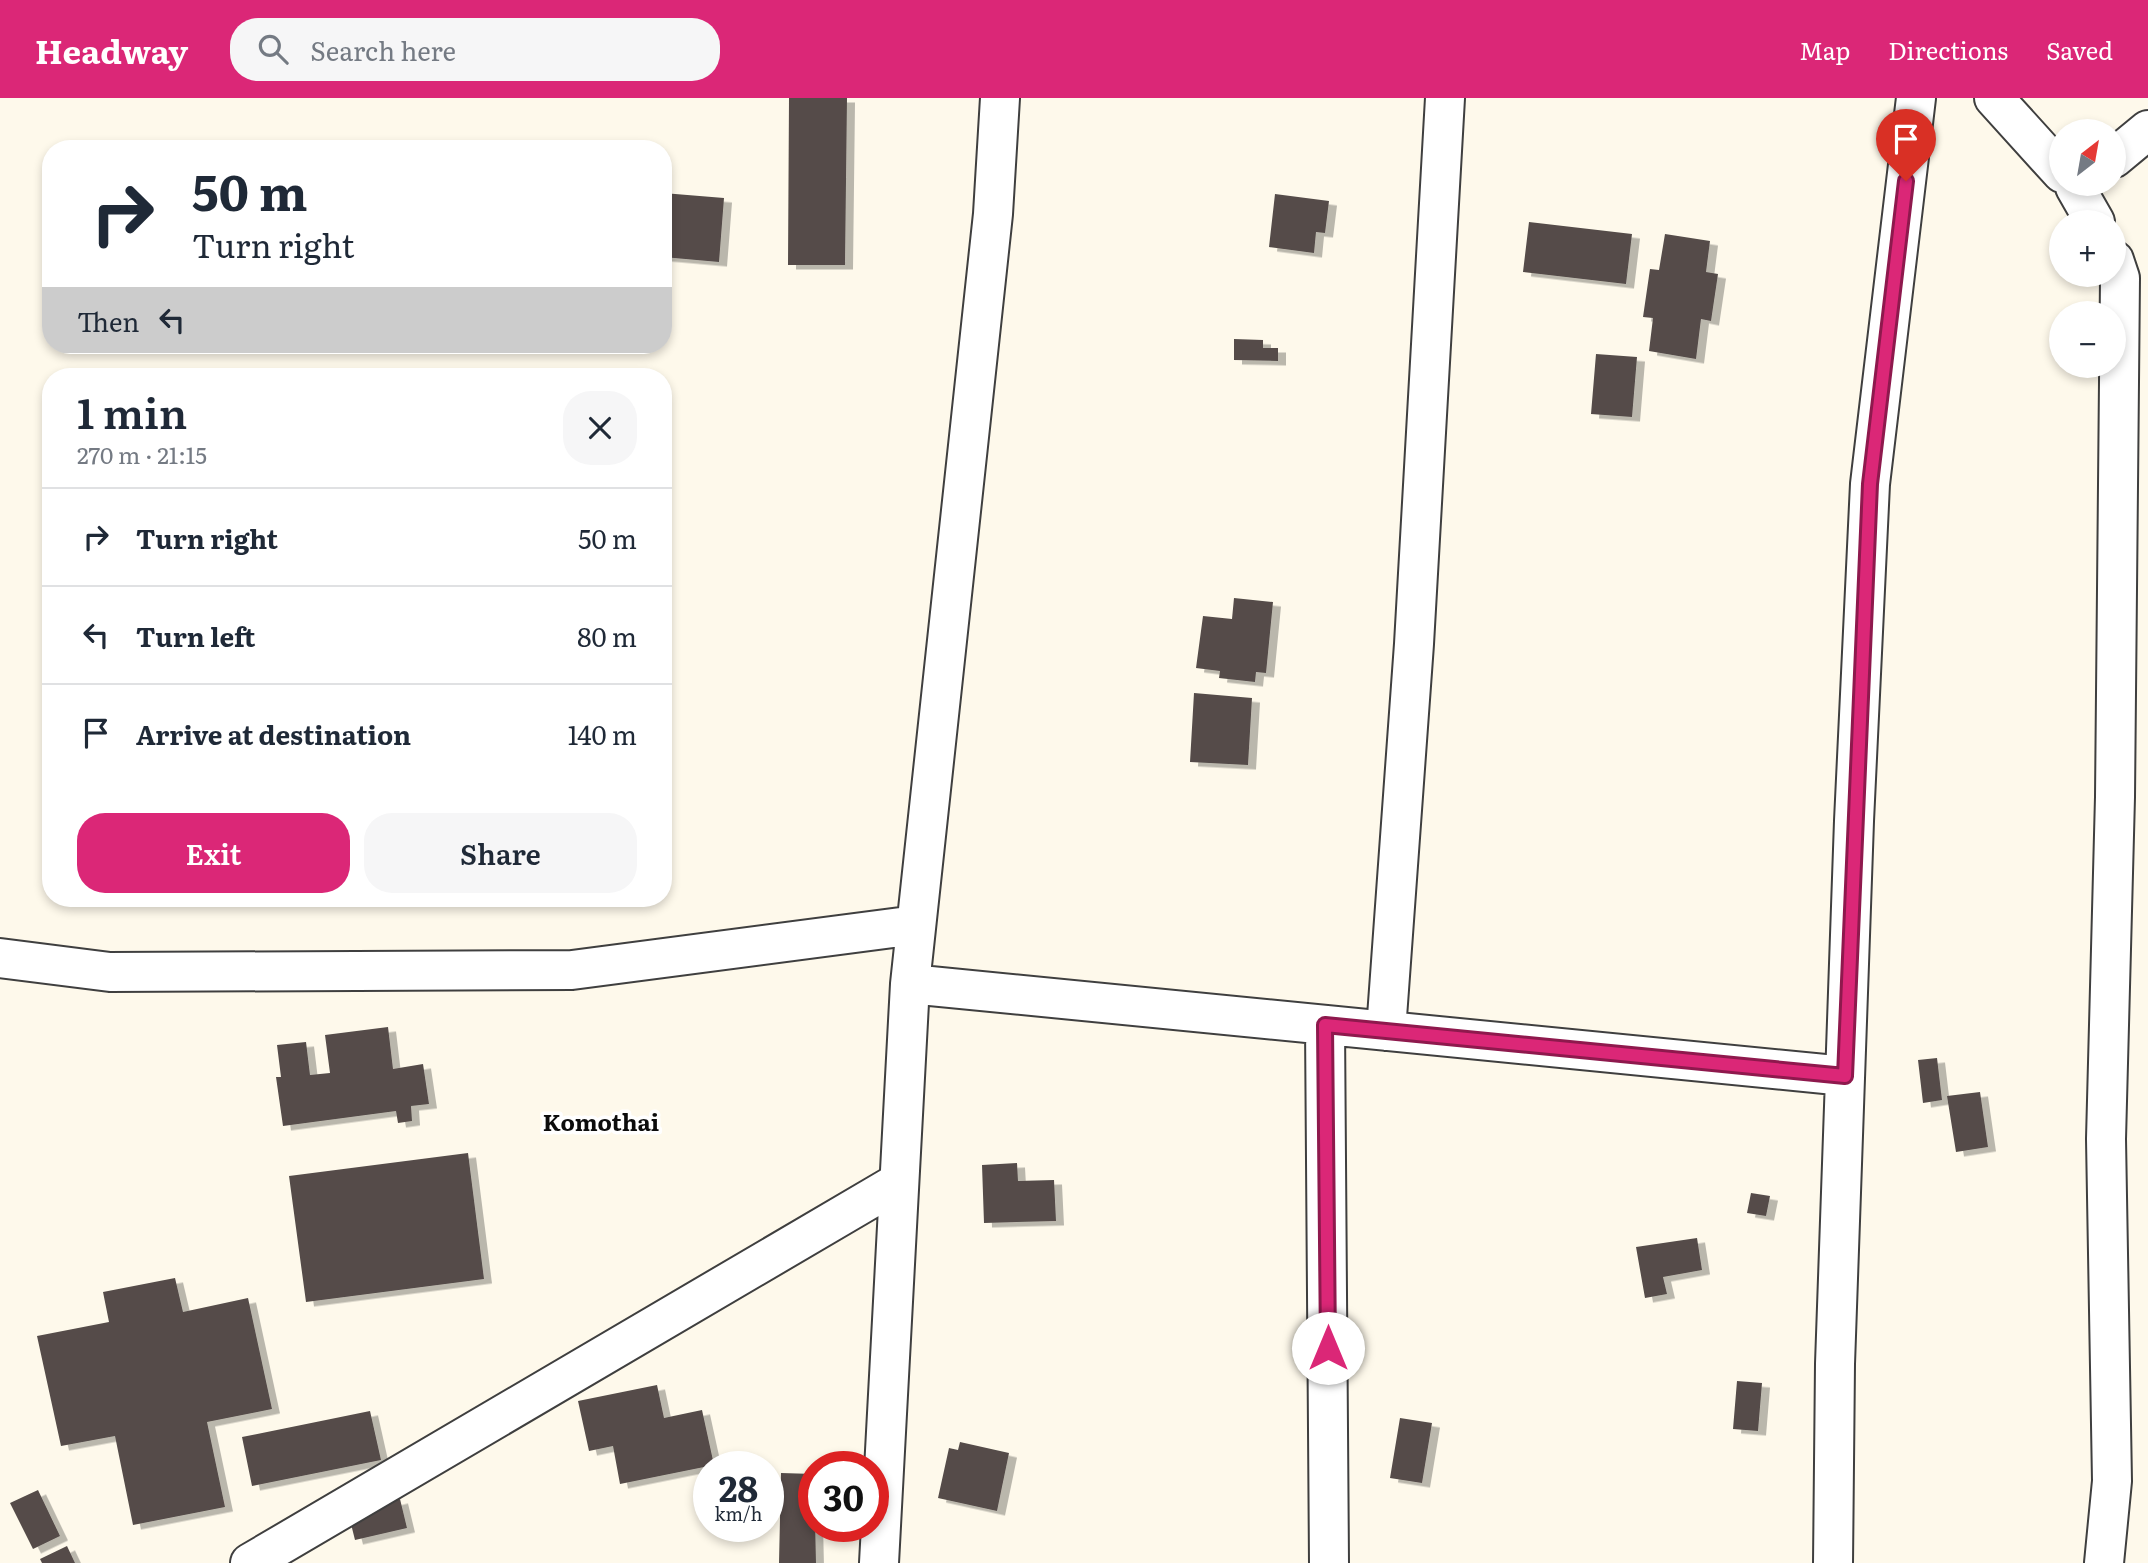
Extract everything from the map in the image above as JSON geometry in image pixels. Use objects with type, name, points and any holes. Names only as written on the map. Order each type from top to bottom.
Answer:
[{"type":"street","points":[[879,1563],[910,984],[993,214],[1000,98]]},
{"type":"street","points":[[1386,1031],[1414,644],[1445,98]]},
{"type":"street","points":[[1833,1563],[1835,1364],[1870,484],[1916,98]]},
{"type":"street","points":[[1994,98],[2049,157]]},
{"type":"street","points":[[2126,148],[2148,130]]},
{"type":"street","points":[[2104,1563],[2112,1481],[2106,1139],[2115,783],[2120,287]]},
{"type":"street","points":[[0,958],[110,972],[572,970],[916,925]]},
{"type":"street","points":[[910,984],[1845,1076]]},
{"type":"street","points":[[1325,1025],[1329,1563]]},
{"type":"street","points":[[250,1563],[899,1182]]},
{"type":"building","points":[[789,98],[847,98],[845,265],[788,265]]},
{"type":"building","points":[[672,194],[724,198],[719,262],[672,258]]},
{"type":"building","points":[[1275,194],[1329,201],[1325,233],[1316,232],[1314,253],[1269,247]]},
{"type":"building","points":[[1529,222],[1632,234],[1626,284],[1523,272]]},
{"type":"building","points":[[1665,234],[1710,241],[1706,272],[1718,274],[1711,321],[1701,319],[1696,359],[1649,351],[1653,318],[1643,317],[1650,269],[1659,270]]},
{"type":"building","points":[[1234,339],[1263,340],[1263,348],[1278,348],[1278,361],[1234,360]]},
{"type":"building","points":[[1596,354],[1637,357],[1632,417],[1591,414]]},
{"type":"building","points":[[1234,598],[1273,602],[1266,673],[1256,672],[1255,682],[1219,678],[1220,671],[1196,668],[1203,616],[1232,619]]},
{"type":"building","points":[[1194,693],[1252,698],[1248,765],[1190,762]]},
{"type":"building","points":[[388,1027],[393,1069],[423,1064],[429,1104],[411,1106],[412,1121],[398,1123],[396,1111],[283,1126],[276,1077],[281,1077],[277,1045],[306,1042],[310,1075],[330,1073],[325,1035]]},
{"type":"building","points":[[1937,1058],[1942,1100],[1923,1103],[1918,1060]]},
{"type":"building","points":[[1980,1092],[1988,1147],[1956,1152],[1947,1096]]},
{"type":"building","points":[[468,1153],[484,1279],[306,1302],[289,1176]]},
{"type":"building","points":[[1017,1163],[1018,1181],[1054,1180],[1056,1221],[984,1223],[982,1165]]},
{"type":"building","points":[[1751,1193],[1770,1196],[1766,1216],[1747,1213]]},
{"type":"building","points":[[1697,1238],[1702,1270],[1663,1277],[1667,1294],[1645,1298],[1636,1247]]},
{"type":"building","points":[[175,1278],[183,1312],[248,1298],[272,1409],[207,1422],[225,1507],[133,1525],[115,1436],[61,1446],[37,1336],[109,1322],[103,1292]]},
{"type":"building","points":[[1737,1381],[1762,1383],[1758,1431],[1733,1429]]},
{"type":"building","points":[[657,1385],[664,1418],[702,1410],[711,1451],[693,1451],[693,1469],[620,1484],[613,1446],[589,1451],[578,1401]]},
{"type":"building","points":[[370,1411],[381,1460],[252,1486],[242,1437]]},
{"type":"building","points":[[1400,1418],[1432,1423],[1422,1483],[1390,1478]]},
{"type":"building","points":[[960,1442],[1009,1453],[997,1511],[938,1498],[949,1448],[958,1450]]},
{"type":"building","points":[[784,1473],[798,1474],[798,1542],[816,1542],[816,1563],[779,1563],[779,1542],[784,1542]]},
{"type":"building","points":[[38,1490],[60,1536],[33,1549],[10,1503]]},
{"type":"building","points":[[400,1499],[407,1528],[355,1540],[348,1512]]},
{"type":"building","points":[[67,1546],[75,1563],[42,1563],[40,1559]]},
{"type":"district","name":"Komothai","points":[[601,1121]]},
{"type":"route","points":[[1328,1348],[1325,1025],[1845,1076],[1870,484],[1906,181]]}]
